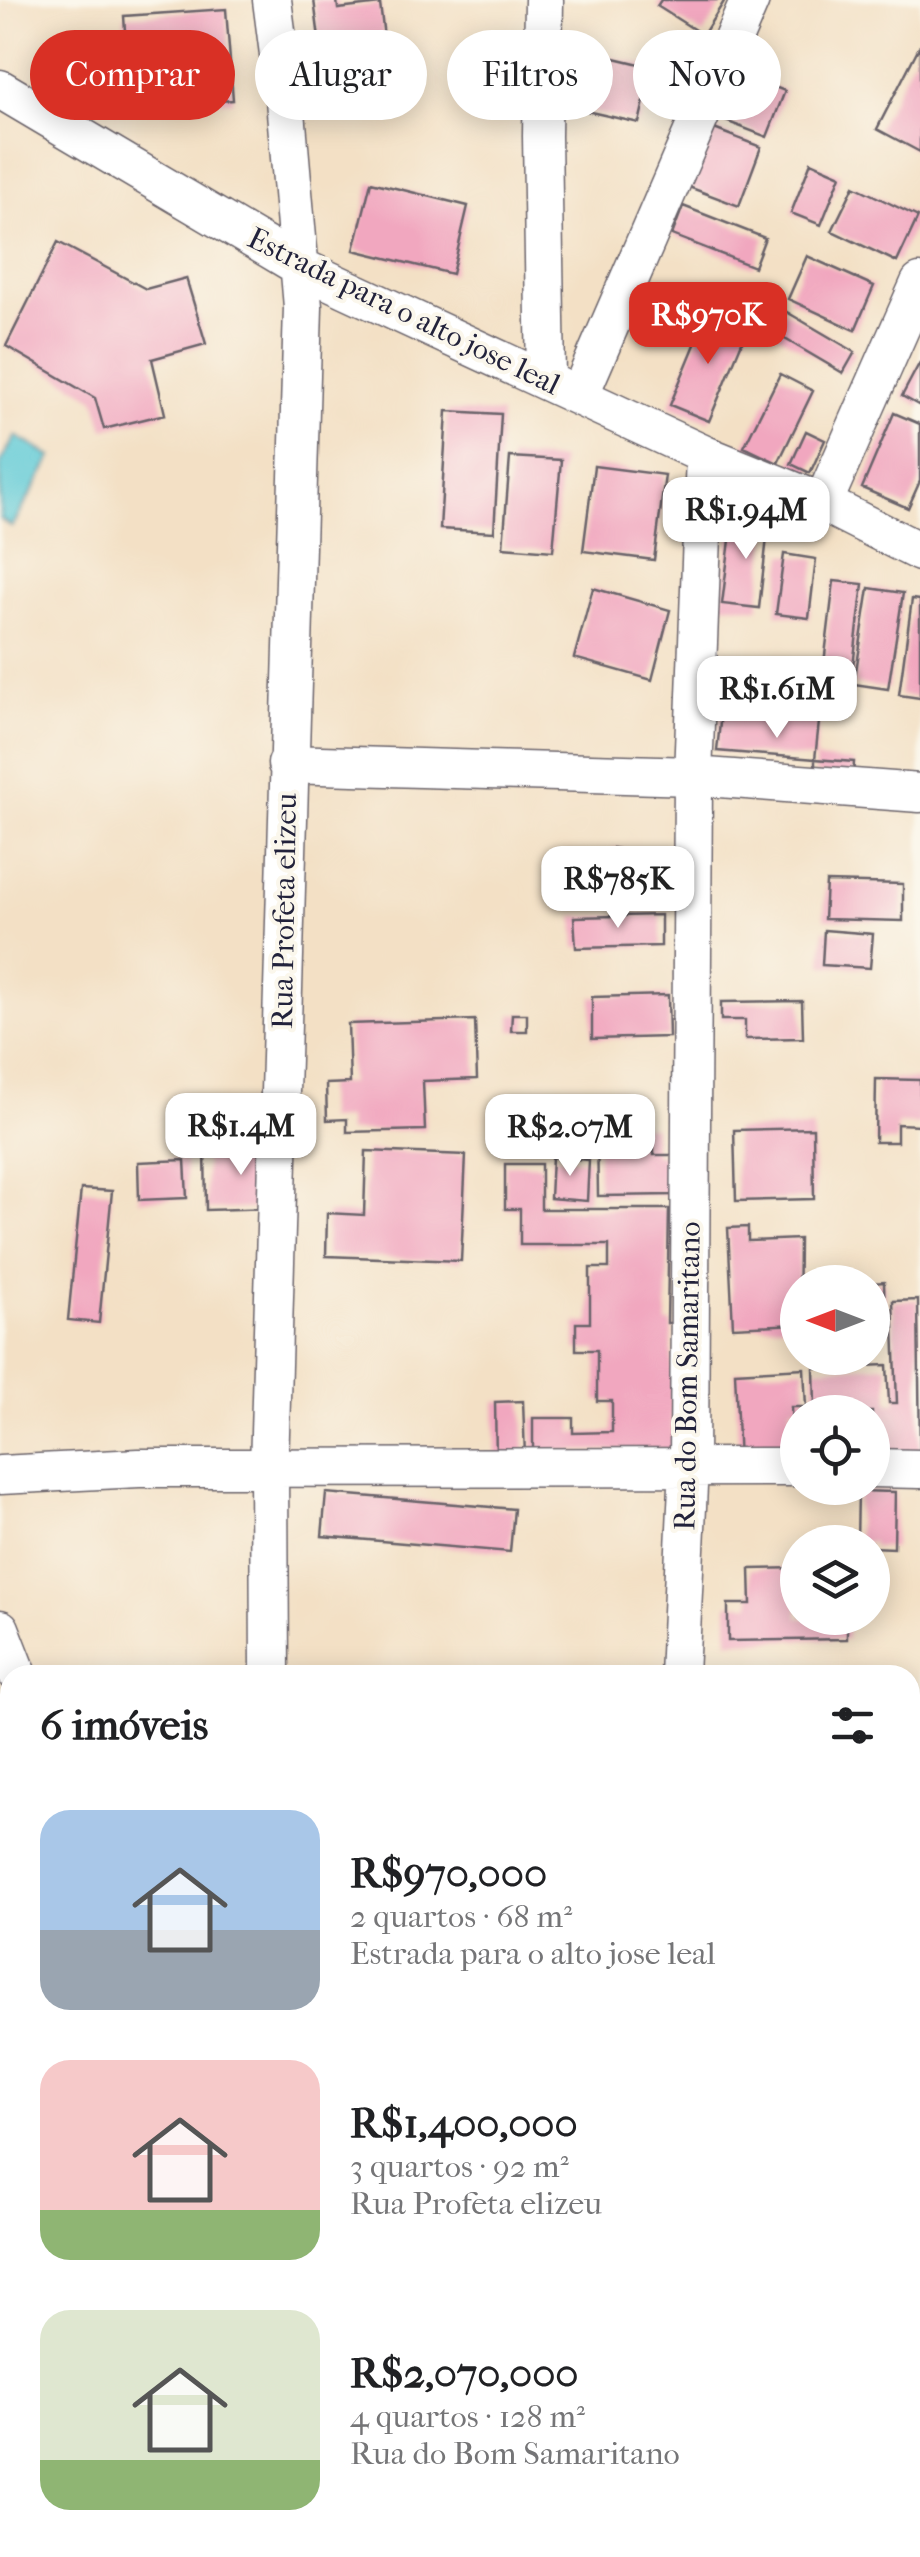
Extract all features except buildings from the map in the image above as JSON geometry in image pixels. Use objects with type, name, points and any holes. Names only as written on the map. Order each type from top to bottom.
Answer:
[{"type":"street","name":"Rua Profeta elizeu","points":[[270,1665],[269,1467],[302,268],[272,0]]},
{"type":"street","points":[[544,0],[542,136],[563,388]]},
{"type":"street","points":[[563,388],[750,0]]},
{"type":"street","name":"Estrada para o alto jose leal","points":[[0,89],[302,268],[705,455],[822,503],[920,552]]},
{"type":"street","points":[[822,503],[920,283]]},
{"type":"street","points":[[692,776],[705,455]]},
{"type":"street","points":[[288,764],[692,776],[920,793]]},
{"type":"street","name":"Rua do Bom Samaritano","points":[[679,1665],[689,1465],[692,776]]},
{"type":"street","points":[[0,1475],[138,1468],[780,1467]]},
{"type":"street","points":[[890,1468],[920,1469]]},
{"type":"street","points":[[0,1630],[14,1665]]},
{"type":"water","points":[[16,436],[52,457],[12,527],[0,519],[0,463]]}]
